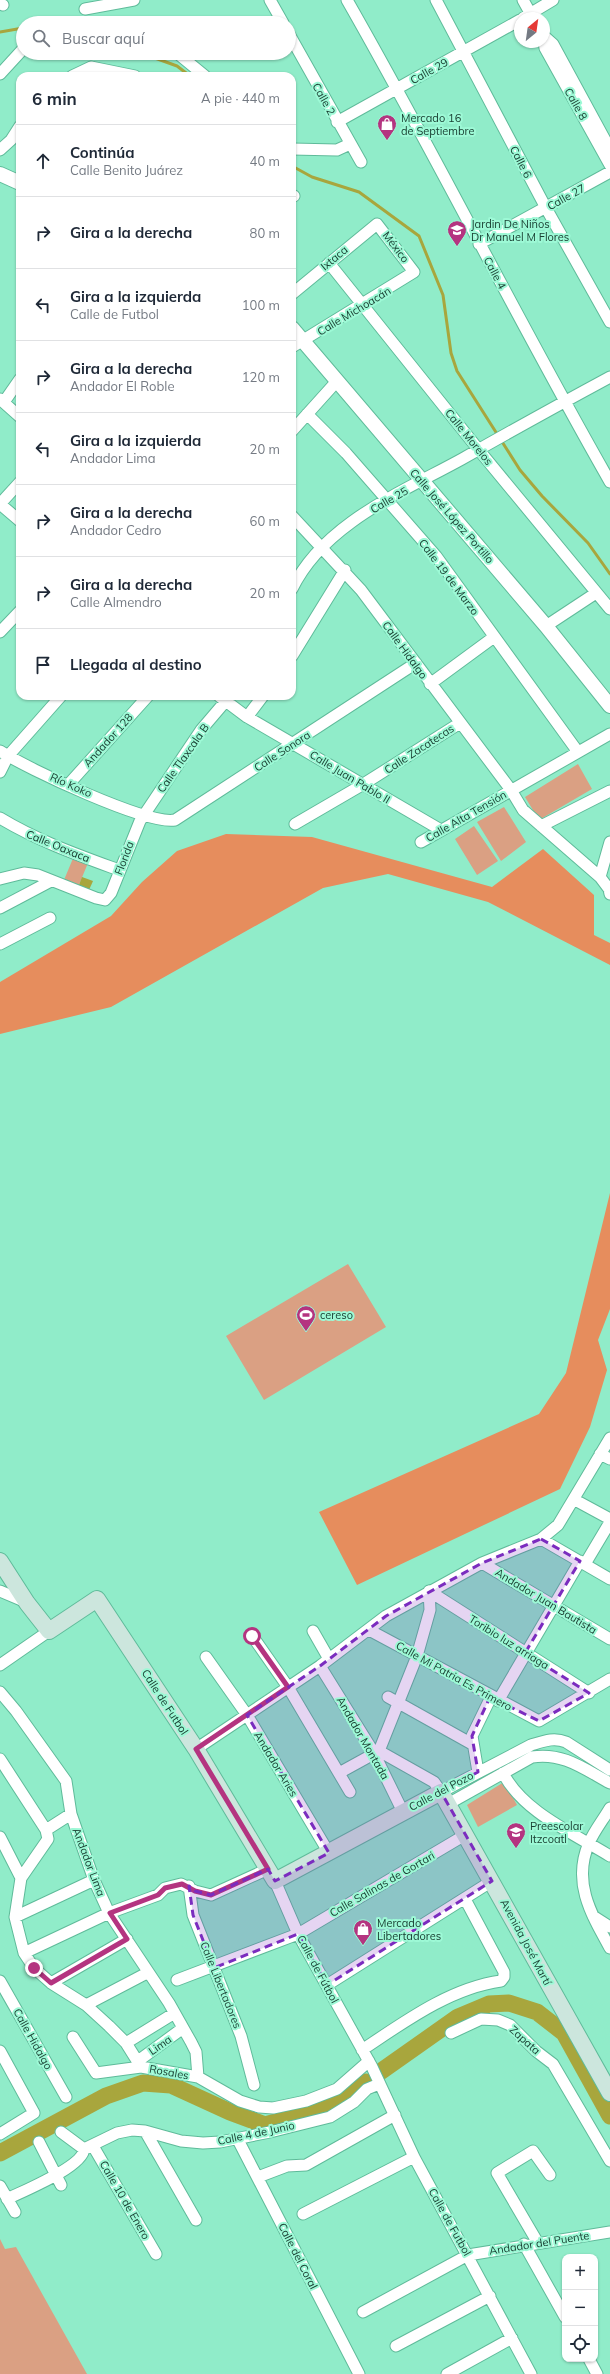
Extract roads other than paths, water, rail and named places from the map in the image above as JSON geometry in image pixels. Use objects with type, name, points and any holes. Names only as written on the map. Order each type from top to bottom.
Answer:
[{"type":"main road","points":[[0,1560],[27,1603],[50,1631]]},
{"type":"main road","name":"Calle de Futbol","points":[[50,1631],[97,1599],[196,1749],[271,1875]]},
{"type":"main road","name":"Calle del Pozo","points":[[271,1875],[329,1853],[403,1812],[444,1798]]},
{"type":"main road","name":"Avenida José Martí","points":[[444,1798],[610,2093]]},
{"type":"street","points":[[85,10],[134,0]]},
{"type":"street","points":[[270,0],[279,16]]},
{"type":"street","name":"Calle 4","points":[[347,0],[398,88],[479,244],[564,402],[610,482]]},
{"type":"street","name":"Calle 6","points":[[436,0],[546,208],[610,322]]},
{"type":"street","points":[[523,0],[527,12]]},
{"type":"street","points":[[536,12],[553,0]]},
{"type":"street","name":"Calle 29","points":[[337,122],[514,23]]},
{"type":"street","name":"Calle 8","points":[[550,41],[553,44],[610,149]]},
{"type":"street","name":"Calle 2","points":[[296,47],[337,122],[361,162]]},
{"type":"street","name":"Calle 8","points":[[545,48],[610,165]]},
{"type":"street","points":[[0,74],[16,57]]},
{"type":"street","points":[[186,60],[200,72]]},
{"type":"street","points":[[80,72],[91,67],[115,72]]},
{"type":"street","points":[[0,150],[11,140],[16,132]]},
{"type":"street","points":[[296,149],[337,150],[350,144]]},
{"type":"street","name":"Calle 27","points":[[479,244],[610,172]]},
{"type":"street","points":[[0,174],[16,182]]},
{"type":"street","name":"Ixtaca","points":[[296,291],[377,224]]},
{"type":"street","name":"México","points":[[377,224],[414,272]]},
{"type":"street","name":"Calle Morelos","points":[[329,262],[483,447],[610,609]]},
{"type":"street","name":"Calle Michoacán","points":[[298,344],[364,305],[414,272]]},
{"type":"street","name":"Calle José López Portillo","points":[[298,344],[336,381],[546,626],[610,706]]},
{"type":"street","name":"Calle 25","points":[[296,582],[309,561],[342,530],[387,501],[422,481],[610,377]]},
{"type":"street","points":[[296,427],[336,381]]},
{"type":"street","points":[[16,384],[2,400],[16,413]]},
{"type":"street","name":"Calle 19 de Marzo","points":[[307,414],[436,556],[578,752]]},
{"type":"street","points":[[16,486],[0,504],[16,518]]},
{"type":"street","name":"Calle Hidalgo","points":[[296,520],[345,570],[511,790]]},
{"type":"street","points":[[296,650],[345,570]]},
{"type":"street","points":[[546,626],[596,593]]},
{"type":"street","points":[[0,632],[16,615]]},
{"type":"street","points":[[430,684],[494,637]]},
{"type":"street","name":"Calle Sonora","points":[[143,816],[166,822],[175,820],[416,663]]},
{"type":"street","points":[[0,772],[4,753],[57,700]]},
{"type":"street","name":"Andador 128","points":[[68,785],[144,700]]},
{"type":"street","name":"Calle Tlaxcala B","points":[[143,816],[201,730],[224,700]]},
{"type":"street","name":"Calle Juan Pablo II","points":[[227,700],[247,717],[294,743],[362,786],[441,830]]},
{"type":"street","points":[[247,717],[260,700]]},
{"type":"street","name":"Calle Zacatecas","points":[[295,824],[362,786],[460,722]]},
{"type":"street","name":"Calle Alta Tensión","points":[[421,842],[610,734]]},
{"type":"street","name":"Río Koko","points":[[4,753],[68,785],[143,816]]},
{"type":"street","name":"Calle Alta Tensión","points":[[511,790],[524,810],[600,877],[609,889],[610,894]]},
{"type":"street","points":[[541,826],[610,791]]},
{"type":"street","name":"Florida","points":[[51,881],[105,900],[111,892],[132,837],[143,816]]},
{"type":"street","name":"Calle Oaxaca","points":[[0,818],[28,835],[51,846],[119,870]]},
{"type":"street","points":[[600,877],[610,842]]},
{"type":"street","points":[[0,879],[24,873],[38,875],[51,881]]},
{"type":"street","points":[[0,908],[51,881]]},
{"type":"street","points":[[0,944],[50,918]]},
{"type":"street","points":[[196,1749],[325,1663],[386,1616],[482,1563],[541,1539],[558,1525],[605,1456],[610,1438]]},
{"type":"street","points":[[478,1772],[472,1744],[475,1728],[525,1653],[552,1606],[583,1563],[610,1520],[575,1500]]},
{"type":"street","points":[[541,1539],[610,1579]]},
{"type":"street","name":"Andador Juan Bautista","points":[[482,1563],[552,1606],[610,1639]]},
{"type":"street","points":[[0,1591],[27,1603]]},
{"type":"street","points":[[339,1773],[376,1752],[399,1703],[417,1656],[430,1610],[429,1592]]},
{"type":"street","name":"Toribio luz arriaga","points":[[429,1592],[589,1693]]},
{"type":"street","name":"Calle Mi Patria Es Primero","points":[[369,1630],[539,1722],[589,1693]]},
{"type":"street","points":[[0,1665],[50,1631]]},
{"type":"street","name":"Andador Montada","points":[[313,1631],[325,1663],[376,1752],[403,1812]]},
{"type":"street","points":[[252,1636],[288,1687],[350,1792]]},
{"type":"street","name":"Andador Aries","points":[[206,1658],[247,1715],[329,1853]]},
{"type":"street","points":[[589,1693],[610,1679]]},
{"type":"street","points":[[600,1686],[610,1691]]},
{"type":"street","name":"Andador Lima","points":[[0,1692],[16,1711],[66,1781],[71,1814],[94,1880],[117,1910],[127,1939],[168,2003],[196,2052],[198,2077]]},
{"type":"street","points":[[388,1697],[472,1744]]},
{"type":"street","name":"Calle del Pozo","points":[[444,1798],[478,1772],[531,1745],[547,1739],[559,1739],[566,1742],[610,1770]]},
{"type":"street","points":[[376,1752],[434,1782],[444,1798],[503,1773],[532,1757],[546,1755],[568,1759],[610,1783]]},
{"type":"street","points":[[0,1759],[46,1830],[48,1839],[21,1878],[15,1918],[24,1953],[34,1968],[51,1983],[86,2005],[126,2043],[140,2064],[96,2073],[73,2037]]},
{"type":"street","points":[[503,1773],[510,1785],[528,1805],[610,1856]]},
{"type":"street","points":[[610,1808],[589,1843],[584,1859],[582,1886],[592,1916],[610,1948]]},
{"type":"street","points":[[46,1830],[71,1814]]},
{"type":"street","name":"Calle Salinas de Gortari","points":[[177,1980],[214,1968],[298,1934],[465,1835]]},
{"type":"street","points":[[0,1837],[21,1878]]},
{"type":"street","points":[[24,1953],[117,1910],[158,1895],[165,1888],[182,1884],[189,1886],[195,1891],[211,1895],[271,1875]]},
{"type":"street","name":"Calle de Fútbol","points":[[271,1875],[298,1934],[370,2064]]},
{"type":"street","points":[[15,1918],[94,1880]]},
{"type":"street","points":[[326,1985],[492,1881]]},
{"type":"street","name":"Calle Libertadores","points":[[189,1886],[193,1915],[241,2036],[254,2084]]},
{"type":"street","points":[[362,2050],[415,2015],[465,1991],[483,1984],[501,1981],[504,1977],[504,1972],[465,1899]]},
{"type":"street","points":[[592,1916],[610,1927]]},
{"type":"street","points":[[51,1983],[127,1939]]},
{"type":"street","points":[[86,2005],[147,1972]]},
{"type":"street","name":"Calle Hidalgo","points":[[0,1981],[66,2097]]},
{"type":"street","points":[[126,2043],[173,2014]]},
{"type":"street","name":"Zapata","points":[[451,2033],[481,2019],[498,2020],[510,2025],[536,2051],[553,2064],[610,2161]]},
{"type":"street","name":"Lima","points":[[140,2064],[183,2028]]},
{"type":"street","points":[[0,2051],[34,2113],[2,2129]]},
{"type":"street","name":"Rosales","points":[[140,2064],[198,2077],[240,2101],[259,2107],[273,2108],[306,2101],[336,2089],[370,2064]]},
{"type":"street","name":"Calle de Futbol","points":[[370,2064],[414,2157],[531,2374]]},
{"type":"street","name":"Calle 4 de Junio","points":[[89,2148],[117,2133],[144,2131],[181,2141],[220,2142],[330,2117],[354,2102],[367,2089],[379,2084]]},
{"type":"street","points":[[258,2177],[287,2166],[306,2165],[395,2115]]},
{"type":"street","points":[[144,2131],[196,2220]]},
{"type":"street","points":[[7,2199],[59,2180],[89,2148],[61,2132]]},
{"type":"street","name":"Calle del Coral","points":[[237,2138],[358,2374]]},
{"type":"street","points":[[39,2142],[59,2180]]},
{"type":"street","name":"Calle 10 de Enero","points":[[89,2148],[156,2254]]},
{"type":"street","points":[[538,2242],[497,2173],[533,2151],[550,2175]]},
{"type":"street","points":[[303,2214],[414,2157]]},
{"type":"street","points":[[0,2186],[15,2212]]},
{"type":"street","name":"Andador del Puente","points":[[363,2312],[468,2255],[524,2244],[610,2232]]},
{"type":"street","points":[[524,2244],[562,2312]]},
{"type":"street","points":[[396,2346],[490,2296]]},
{"type":"street","points":[[447,2374],[512,2338]]},
{"type":"street","points":[[591,2362],[597,2374]]},
{"type":"waterway","points":[[0,32],[16,29]]},
{"type":"waterway","points":[[160,60],[177,66],[185,72]]},
{"type":"waterway","points":[[296,168],[312,177],[359,192],[419,236],[443,295],[451,353],[457,371],[520,470],[542,496],[588,543],[610,574]]},
{"type":"waterway","points":[[380,2072],[458,2017],[489,2004],[509,2003],[537,2012],[564,2033],[610,2116]]},
{"type":"waterway","points":[[0,2153],[106,2096],[143,2083],[171,2085],[230,2112],[265,2125],[312,2112],[366,2082]]},
{"type":"place","name":"Mercado 16 de Septiembre","points":[[387,141]]},
{"type":"place","name":"Jardin De Niños Dr Manuel M Flores","points":[[457,247]]},
{"type":"place","name":"cereso","points":[[306,1332]]},
{"type":"place","name":"Preescolar Itzcoatl","points":[[516,1849]]},
{"type":"place","name":"Mercado Libertadores","points":[[363,1946]]}]
